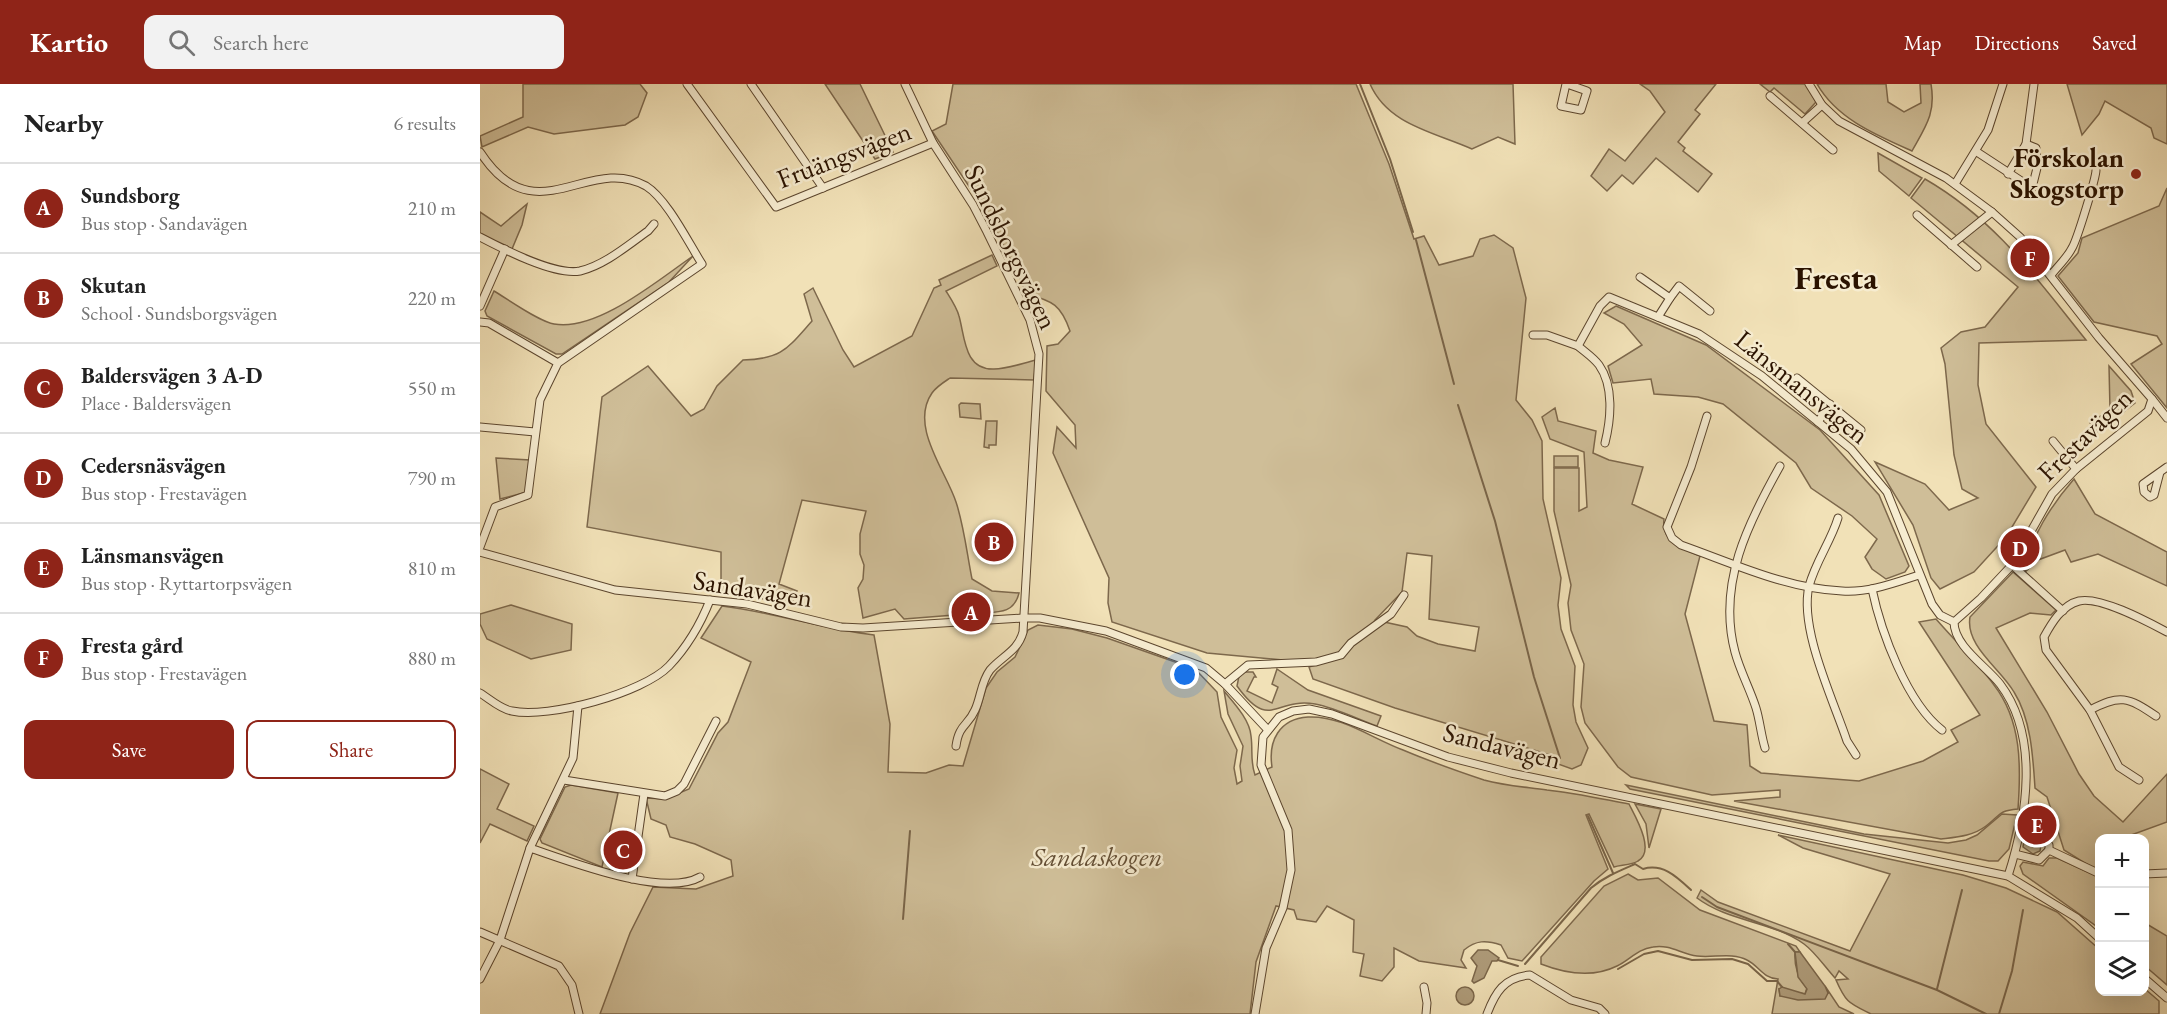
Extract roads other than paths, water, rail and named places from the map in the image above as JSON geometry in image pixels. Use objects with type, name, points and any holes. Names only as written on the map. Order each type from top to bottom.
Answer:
[{"type":"street","name":"Fruängsvägen","points":[[687,84],[776,207],[933,143]]},
{"type":"street","points":[[751,84],[823,188]]},
{"type":"street","name":"Sundsborgsvägen","points":[[904,84],[933,143],[973,205],[987,232],[1030,320],[1039,354],[1023,618]]},
{"type":"street","points":[[1566,84],[1587,91],[1581,110],[1561,106],[1566,84]]},
{"type":"street","name":"Frestavägen","points":[[1809,84],[1821,105],[1839,121],[1955,184],[2020,237],[2099,338],[2152,399],[2148,411],[2076,469],[2052,494],[2012,565],[1954,622]]},
{"type":"street","points":[[1955,184],[1977,152],[1999,104],[2003,84]]},
{"type":"street","points":[[2008,174],[2026,144],[2034,84]]},
{"type":"street","points":[[1770,96],[1833,150]]},
{"type":"street","points":[[1802,123],[1821,105]]},
{"type":"street","points":[[1977,152],[2032,188],[2037,168],[2036,148],[2026,144]]},
{"type":"street","points":[[480,152],[497,173],[532,192],[549,193],[605,178],[633,180],[647,187],[658,196],[702,264],[558,363],[540,400],[535,432],[532,481],[528,495],[495,507],[480,547]]},
{"type":"street","points":[[2051,275],[2073,247],[2087,198],[2096,179],[2096,170]]},
{"type":"street","points":[[1951,245],[1992,212]]},
{"type":"street","points":[[1917,215],[1977,267]]},
{"type":"street","points":[[480,237],[558,270],[579,271],[601,262],[648,231],[654,224]]},
{"type":"street","points":[[480,306],[505,249]]},
{"type":"street","points":[[1640,277],[1670,298]]},
{"type":"street","points":[[1658,317],[1678,286],[1710,311]]},
{"type":"street","name":"Länsmansvägen","points":[[1578,346],[1600,306],[1609,297],[1699,334],[1762,376],[1851,449],[1887,492],[1919,575],[1940,615],[1954,622]]},
{"type":"street","points":[[480,322],[489,323],[558,363]]},
{"type":"street","points":[[1533,334],[1547,335],[1578,346],[1599,363],[1608,380],[1610,424],[1605,443]]},
{"type":"street","points":[[1797,378],[1861,430]]},
{"type":"street","points":[[2152,399],[2167,418]]},
{"type":"street","points":[[1818,422],[1830,404]]},
{"type":"street","points":[[1707,416],[1691,467],[1667,527],[1672,538],[1682,545],[1735,564],[1809,586],[1842,591],[1872,589],[1919,575]]},
{"type":"street","points":[[480,427],[535,432]]},
{"type":"street","points":[[2053,441],[2076,469]]},
{"type":"street","points":[[1765,748],[1756,708],[1742,675],[1729,612],[1735,564],[1754,514],[1780,466]]},
{"type":"street","points":[[2160,472],[2167,467]]},
{"type":"street","points":[[1838,518],[1823,548],[1809,586],[1808,618],[1812,639],[1847,741],[1856,755]]},
{"type":"street","name":"Sandavägen","points":[[480,552],[615,590],[747,604],[852,627],[1023,618],[1077,624],[1106,631],[1192,661],[1225,684],[1267,729],[1279,717],[1293,711],[1309,710],[1332,714],[1448,757],[1511,773],[2008,876]]},
{"type":"street","points":[[2012,565],[2062,611]]},
{"type":"street","points":[[1872,589],[1901,673],[1929,720],[1942,730]]},
{"type":"street","points":[[1225,684],[1248,664],[1316,662],[1341,655],[1351,643],[1391,614],[1404,595]]},
{"type":"street","points":[[480,693],[512,711],[578,706],[643,685],[668,667],[690,639],[710,600]]},
{"type":"street","points":[[2139,780],[2120,766],[2090,710],[2046,650],[2044,638],[2062,611],[2076,602],[2089,601],[2144,620],[2167,632]]},
{"type":"street","points":[[956,746],[959,729],[975,711],[983,684],[991,670],[1020,641],[1023,618]]},
{"type":"street","points":[[1954,622],[1959,638],[2001,685],[2018,719],[2025,758],[2023,821],[2008,876],[2076,918],[2095,935]]},
{"type":"street","points":[[2090,710],[2114,698],[2122,698],[2137,703],[2156,716]]},
{"type":"street","points":[[480,979],[500,940],[530,848],[573,758],[578,706]]},
{"type":"street","points":[[564,780],[665,796],[677,791],[684,784],[716,721]]},
{"type":"street","points":[[1255,1014],[1266,948],[1283,908],[1291,870],[1288,830],[1261,765],[1260,749],[1267,729]]},
{"type":"street","points":[[632,879],[644,794]]},
{"type":"street","points":[[2023,821],[2031,825],[2049,845],[2049,850]]},
{"type":"street","points":[[530,848],[632,879],[689,883],[699,877]]},
{"type":"street","points":[[2015,854],[2039,860],[2049,850]]},
{"type":"street","points":[[2049,850],[2095,872]]},
{"type":"street","points":[[2149,874],[2167,873]]},
{"type":"street","points":[[480,932],[559,966],[572,985],[579,1014]]},
{"type":"street","points":[[1487,1014],[1496,991],[1513,980],[1530,975],[1571,1000],[1599,1008],[1605,1014]]},
{"type":"street","points":[[2149,982],[2167,998]]},
{"type":"street","points":[[1424,987],[1426,1014]]},
{"type":"waterway","points":[[1360,84],[1390,159],[1413,232]]},
{"type":"waterway","points":[[1416,240],[1454,384]]},
{"type":"waterway","points":[[1458,405],[1495,521],[1534,677],[1560,758]]},
{"type":"waterway","points":[[1588,816],[1613,873]]},
{"type":"waterway","points":[[903,919],[910,831]]},
{"type":"waterway","points":[[1525,964],[1591,888],[1606,877],[1623,869],[1635,864],[1643,869],[1657,868],[1669,872],[1691,890]]},
{"type":"waterway","points":[[1937,989],[1962,890]]},
{"type":"waterway","points":[[1702,897],[1717,907],[1937,990],[1986,1014]]},
{"type":"waterway","points":[[1999,1014],[2012,971],[2023,910]]},
{"type":"waterway","points":[[1788,944],[1795,952]]},
{"type":"waterway","points":[[1618,969],[1644,954],[1658,951],[1692,960],[1732,959],[1748,964],[1767,981],[1777,981],[1782,987]]},
{"type":"waterway","points":[[1498,960],[1518,966]]},
{"type":"place","name":"Förskolan Skogstorp","points":[[2136,174]]},
{"type":"place","name":"Fresta gård","points":[[2030,258]]},
{"type":"place","name":"Skutan","points":[[994,542]]},
{"type":"place","name":"Cedersnäsvägen","points":[[2020,548]]},
{"type":"place","name":"Sundsborg","points":[[971,612]]},
{"type":"place","name":"Länsmansvägen","points":[[2037,825]]},
{"type":"place","name":"Baldersvägen 3 A-D","points":[[623,850]]},
{"type":"district","name":"Fresta","points":[[1836,277]]},
{"type":"park label","name":"Sandaskogen","points":[[1097,857]]}]
